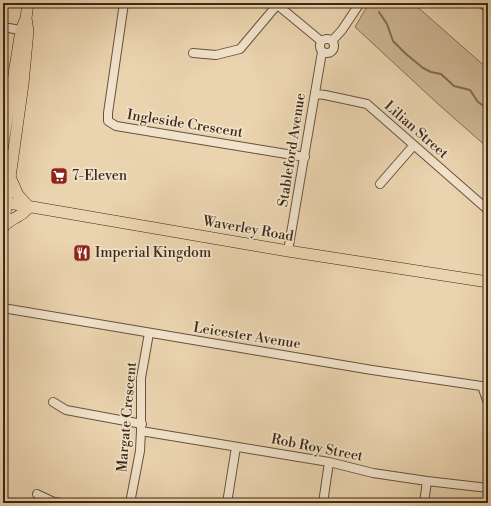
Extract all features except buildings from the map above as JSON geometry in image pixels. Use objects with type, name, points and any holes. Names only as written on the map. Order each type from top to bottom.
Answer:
[{"type":"main road","points":[[3,227],[5,202],[10,177],[7,143],[28,3]]},
{"type":"main road","points":[[3,227],[14,218],[24,214],[29,207],[18,195],[10,177]]},
{"type":"main road","name":"Waverley Road","points":[[5,202],[288,251],[488,282]]},
{"type":"street","name":"Ingleside Crescent","points":[[124,3],[108,121],[116,126],[305,157]]},
{"type":"street","points":[[332,41],[342,30],[360,3]]},
{"type":"street","points":[[481,3],[488,8]]},
{"type":"street","points":[[193,53],[216,55],[240,49],[276,4],[321,41]]},
{"type":"street","points":[[3,27],[24,31]]},
{"type":"street","points":[[321,41],[328,39],[332,41]]},
{"type":"street","points":[[321,41],[319,48],[322,52],[327,54],[332,52],[334,48],[332,41]]},
{"type":"street","name":"Stableford Avenue","points":[[288,251],[322,52]]},
{"type":"street","name":"Lilian Street","points":[[315,94],[338,97],[367,104],[488,210]]},
{"type":"street","points":[[380,184],[414,145]]},
{"type":"street","name":"Leicester Avenue","points":[[3,308],[372,370],[485,387]]},
{"type":"street","name":"Margate Crescent","points":[[130,503],[140,451],[142,427],[141,378],[149,333]]},
{"type":"street","points":[[485,387],[488,403]]},
{"type":"street","name":"Rob Roy Street","points":[[53,402],[66,410],[236,447],[329,462],[373,473],[488,488]]},
{"type":"street","points":[[227,503],[236,447]]},
{"type":"street","points":[[323,503],[329,462]]},
{"type":"street","points":[[424,503],[427,481]]},
{"type":"street","points":[[37,494],[54,502],[61,503]]},
{"type":"shaded area","points":[[369,3],[413,3],[488,69],[488,148],[355,27]]},
{"type":"waterway","points":[[379,12],[387,24],[393,41],[406,54],[423,68],[431,72],[441,74],[454,86],[470,90],[478,102],[488,109]]},
{"type":"place","name":"7-Eleven","points":[[59,176]]},
{"type":"place","name":"Imperial Kingdom","points":[[82,253]]}]
